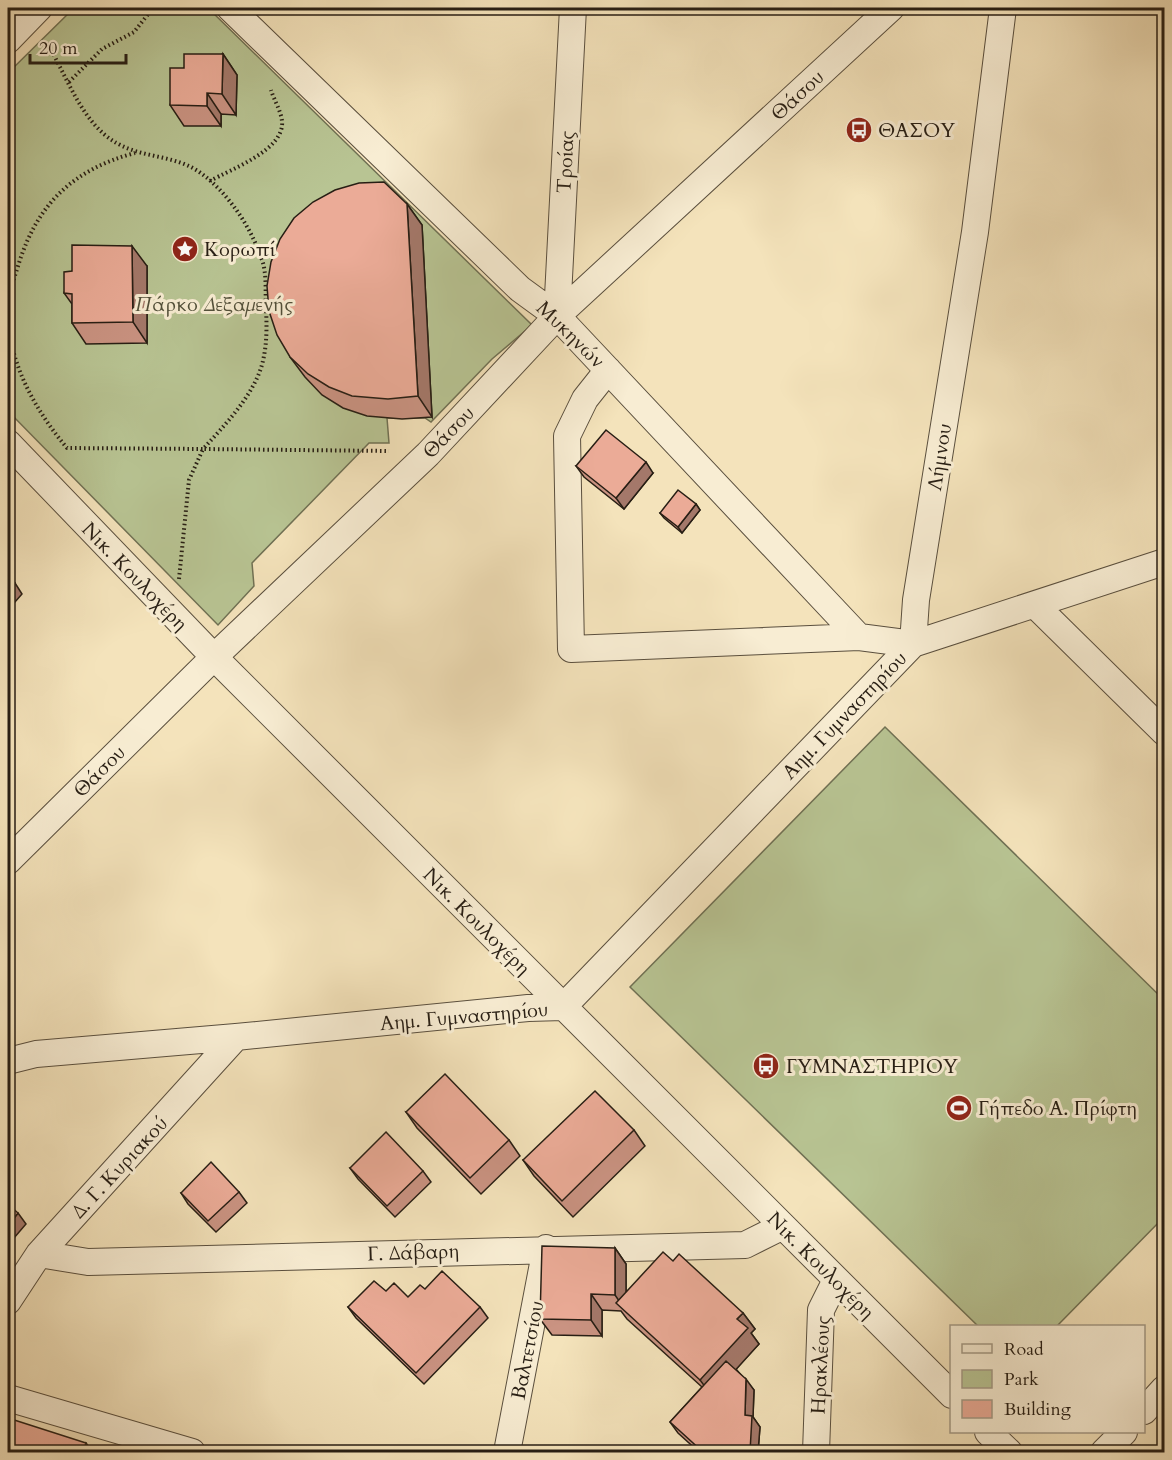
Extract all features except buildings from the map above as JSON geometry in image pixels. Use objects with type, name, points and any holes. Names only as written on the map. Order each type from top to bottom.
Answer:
[{"type":"street","points":[[8,40],[39,8]]},
{"type":"street","name":"Μυκηνών","points":[[230,8],[520,289],[557,316],[859,637]]},
{"type":"street","name":"Τροίας","points":[[557,316],[573,8]]},
{"type":"street","name":"Θάσου","points":[[8,861],[214,657],[428,454],[557,316],[891,8]]},
{"type":"street","name":"Λήμνου","points":[[912,644],[916,600],[975,232],[1003,8]]},
{"type":"street","points":[[608,370],[585,399],[567,436],[571,649],[859,637],[912,644],[1164,562]]},
{"type":"street","name":"Νικ. Κουλοχέρη","points":[[8,445],[214,657],[950,1394]]},
{"type":"street","points":[[1035,604],[1164,732]]},
{"type":"street","name":"Αημ. Γυμναστηρίου","points":[[8,1061],[36,1054],[528,1008],[563,1007],[912,644]]},
{"type":"street","name":"Δ. Γ. Κυριακού","points":[[8,1301],[39,1254],[236,1037]]},
{"type":"street","name":"Γ. Δάβαρη","points":[[39,1254],[88,1262],[546,1248],[745,1245],[783,1227]]},
{"type":"street","name":"Βαλτετσίου","points":[[507,1452],[546,1248]]},
{"type":"street","name":"Ηρακλέους","points":[[816,1452],[821,1310],[836,1280]]},
{"type":"street","points":[[1145,1409],[1164,1389]]},
{"type":"street","points":[[8,1398],[192,1452]]},
{"type":"street","points":[[990,1433],[1009,1452]]},
{"type":"street","points":[[1104,1452],[1122,1433]]},
{"type":"path","points":[[69,82],[102,49],[134,32],[153,8]]},
{"type":"path","points":[[55,56],[93,123],[106,136],[135,153],[176,161],[196,170],[210,181],[236,209],[263,264],[267,322],[261,368],[247,394],[203,449],[189,480],[179,585],[173,615]]},
{"type":"path","points":[[210,181],[265,151],[277,140],[282,122],[267,80]]},
{"type":"path","points":[[135,153],[107,160],[63,188],[40,215],[27,241],[9,289],[8,313],[17,361],[45,422],[67,448],[397,451],[428,454]]},
{"type":"green space","name":"Πάρκο Δεξαμενής","points":[[74,8],[208,8],[532,325],[492,359],[431,422],[425,418],[387,418],[389,443],[369,443],[252,563],[254,586],[218,625],[8,411],[8,73]]},
{"type":"green space","name":"Γήπεδο Α. Πρίφτη","points":[[885,727],[1164,1000],[1164,1217],[1058,1325],[977,1325],[630,987]]},
{"type":"place","name":"ΘΑΣΟΥ","points":[[859,130]]},
{"type":"place","name":"Κορωπί","points":[[185,249]]},
{"type":"place","name":"ΓΥΜΝΑΣΤΗΡΙΟΥ","points":[[766,1066]]},
{"type":"place","name":"Γήπεδο Α. Πρίφτη","points":[[959,1108]]}]
